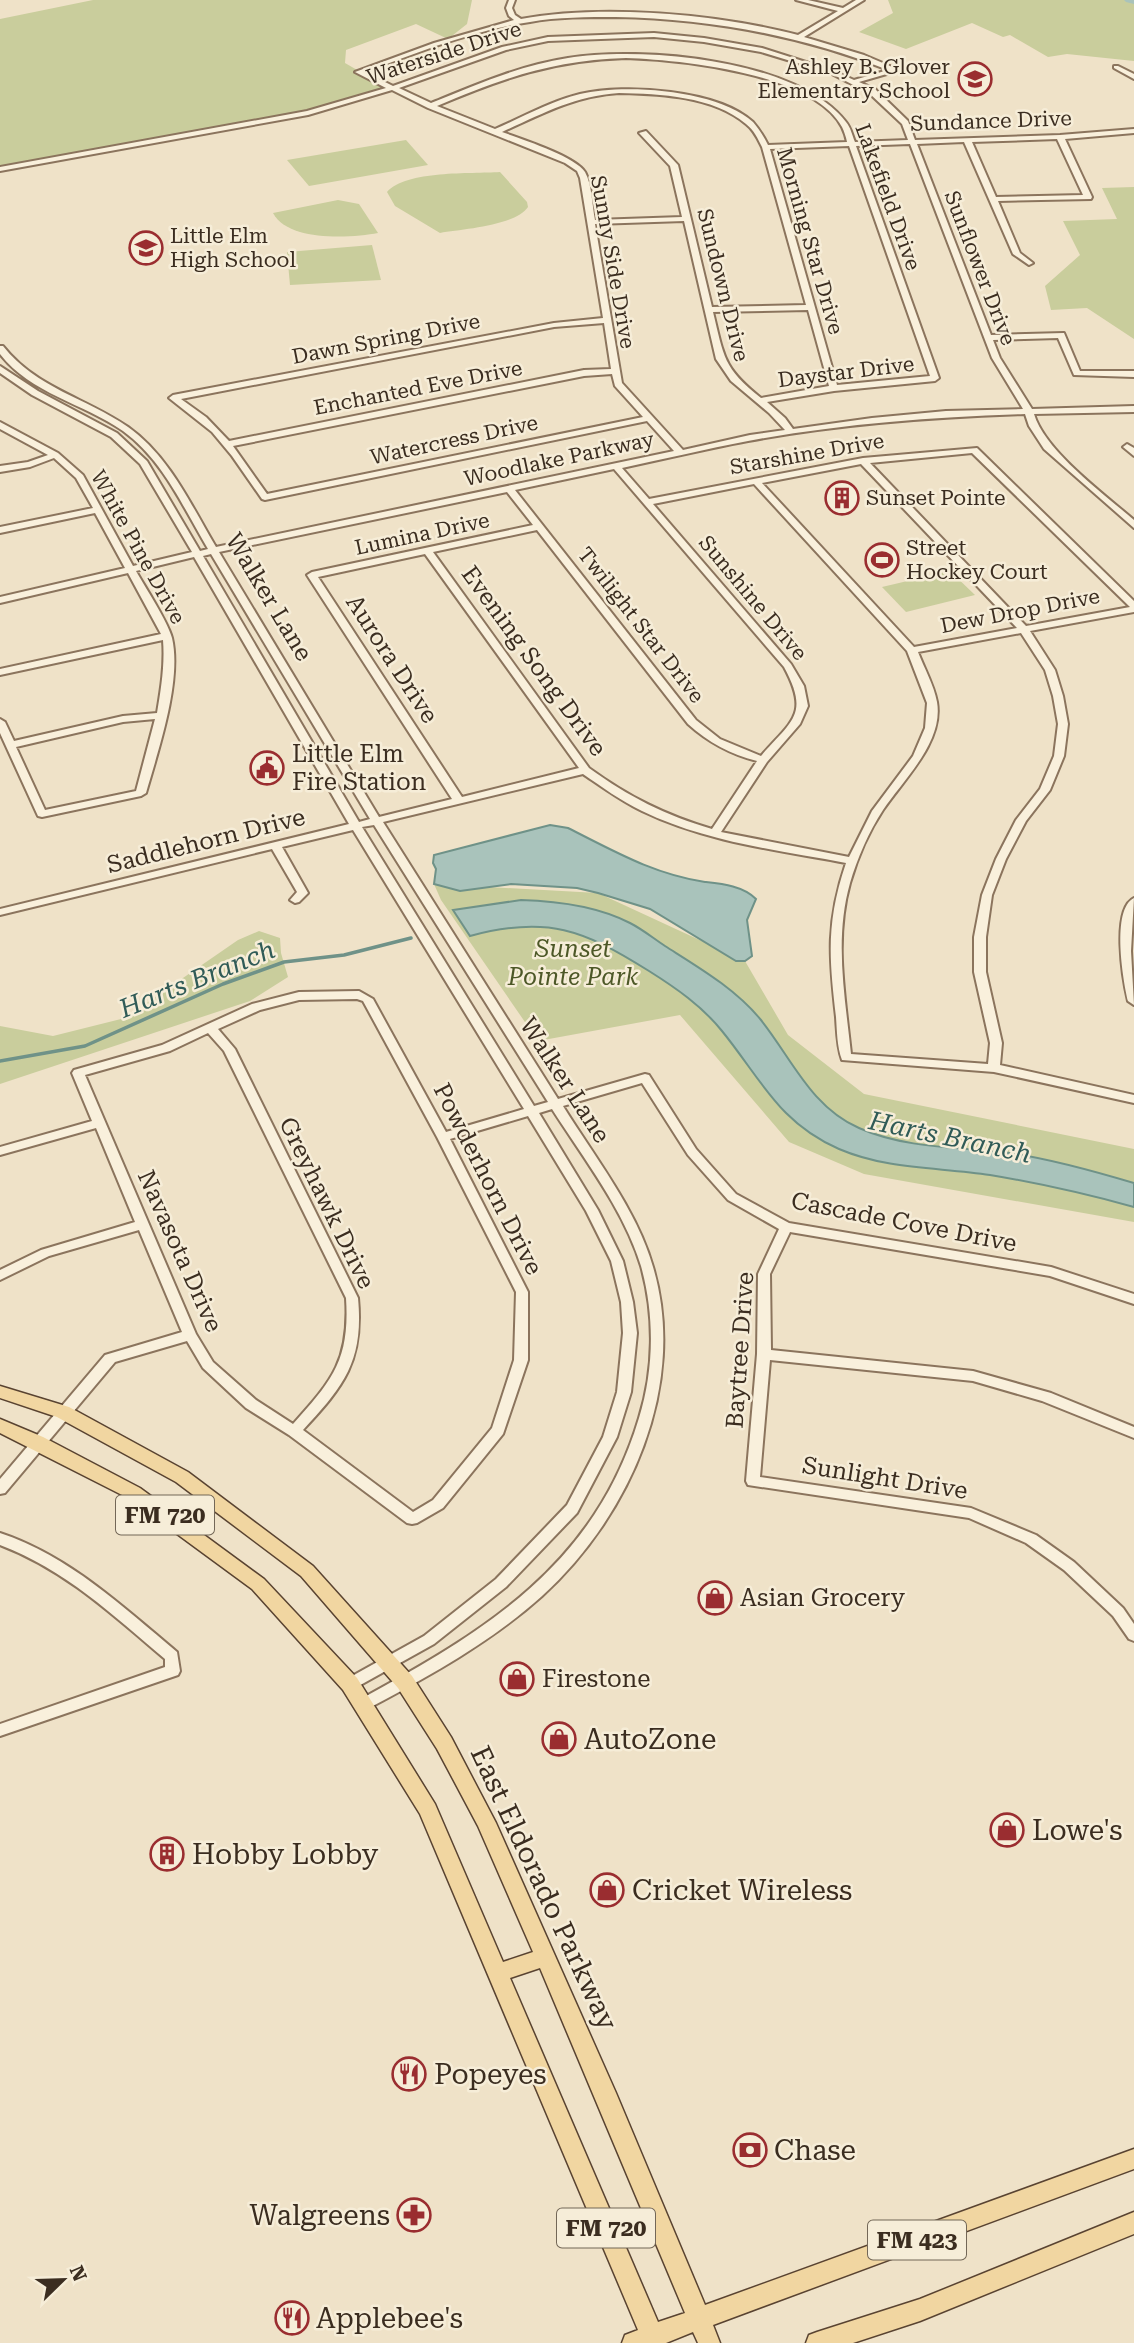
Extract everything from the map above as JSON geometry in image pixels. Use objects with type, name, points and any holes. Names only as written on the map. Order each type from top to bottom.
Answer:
[{"type":"main road","name":"East Eldorado Parkway","points":[[0,1392],[63,1412],[182,1477],[307,1571],[405,1682],[444,1743],[486,1823],[709,2343]]},
{"type":"main road","name":"FM 720","points":[[0,1426],[37,1442],[134,1493],[258,1584],[350,1684],[428,1810],[498,1973],[647,2341]]},
{"type":"main road","points":[[498,1973],[545,1957]]},
{"type":"main road","name":"FM 423","points":[[647,2341],[699,2319],[1134,2159]]},
{"type":"main road","name":"FM 423","points":[[817,2343],[920,2310],[1134,2223]]},
{"type":"street","points":[[512,0],[509,8],[512,16],[519,21],[576,15],[674,17],[750,25],[802,36],[861,55],[895,71],[853,82]]},
{"type":"street","points":[[799,0],[844,10]]},
{"type":"street","points":[[802,36],[860,0]]},
{"type":"street","name":"Sunny Side Drive","points":[[519,21],[439,41],[359,72],[390,89],[568,161],[580,170],[584,178],[618,384],[680,452]]},
{"type":"street","name":"Waterside Drive","points":[[0,169],[284,118],[390,89],[504,48],[548,39],[601,35],[691,38],[762,50],[832,72],[872,91],[905,122],[912,141]]},
{"type":"street","name":"Lakefield Drive","points":[[430,106],[504,75],[570,59],[618,56],[698,61],[758,76],[817,99],[845,125],[935,378]]},
{"type":"street","points":[[1116,67],[1134,77]]},
{"type":"street","name":"Morning Star Drive","points":[[495,132],[580,96],[640,91],[667,93],[730,112],[755,129],[766,147],[834,388]]},
{"type":"street","name":"Sundance Drive","points":[[766,147],[1060,137],[1134,131]]},
{"type":"street","name":"Sundown Drive","points":[[643,133],[674,165],[720,359],[727,374],[742,388],[763,400],[780,416],[790,431]]},
{"type":"street","points":[[994,199],[1088,197],[1060,137]]},
{"type":"street","points":[[967,140],[1017,254],[1029,263]]},
{"type":"street","name":"Sunflower Drive","points":[[912,141],[996,358],[1028,410],[1033,426],[1047,446],[1134,526]]},
{"type":"street","points":[[591,222],[688,219]]},
{"type":"street","points":[[709,310],[811,307]]},
{"type":"street","name":"Dawn Spring Drive","points":[[173,398],[554,325],[606,320]]},
{"type":"street","points":[[988,338],[1061,335],[1077,373],[1134,374]]},
{"type":"street","name":"Walker Lane","points":[[2,353],[26,376],[111,420],[151,450],[162,464],[376,821],[617,1202],[635,1235],[648,1270],[655,1305],[657,1341],[648,1411],[623,1479],[599,1520],[579,1547],[537,1592],[463,1649],[363,1704]]},
{"type":"street","name":"Walker Lane","points":[[0,369],[35,393],[114,435],[144,463],[356,826],[592,1210],[617,1261],[627,1302],[630,1333],[624,1392],[610,1437],[572,1508],[490,1592],[429,1640],[350,1684]]},
{"type":"street","name":"Enchanted Eve Drive","points":[[228,444],[584,373],[615,370]]},
{"type":"street","name":"Daystar Drive","points":[[763,400],[834,388],[935,378]]},
{"type":"street","points":[[173,398],[199,413],[217,429],[228,444]]},
{"type":"street","name":"Woodlake Parkway","points":[[0,600],[215,550],[615,465],[790,431],[872,421],[1028,410],[1134,409]]},
{"type":"street","name":"Watercress Drive","points":[[228,444],[265,497],[649,418]]},
{"type":"street","name":"White Pine Drive","points":[[0,425],[55,455],[80,478],[167,636],[170,649],[160,716],[141,793],[42,814],[11,745]]},
{"type":"street","name":"Starshine Drive","points":[[647,502],[863,461],[974,450],[1134,608]]},
{"type":"street","points":[[0,470],[30,464],[55,455]]},
{"type":"street","points":[[863,461],[1024,630],[1050,670],[1063,724],[1059,756],[1045,790],[1021,820],[1000,859],[987,895],[980,937],[980,972],[996,1044],[994,1068]]},
{"type":"street","name":"Sunshine Drive","points":[[615,465],[788,666],[799,686],[803,706],[796,722],[763,760],[714,834]]},
{"type":"street","points":[[755,480],[912,650],[932,703],[930,728],[918,755],[877,811],[852,861],[836,923],[835,962],[846,1057],[994,1068],[1134,1099]]},
{"type":"street","name":"Twilight Star Drive","points":[[509,488],[692,722],[709,739],[732,752],[763,760]]},
{"type":"street","points":[[0,530],[97,509]]},
{"type":"street","name":"Lumina Drive","points":[[312,575],[539,527]]},
{"type":"street","name":"Evening Song Drive","points":[[428,551],[585,771],[632,803],[665,820],[714,834],[852,861]]},
{"type":"street","name":"Aurora Drive","points":[[312,575],[459,801]]},
{"type":"street","name":"Dew Drop Drive","points":[[912,650],[1134,608]]},
{"type":"street","points":[[0,672],[167,636]]},
{"type":"street","points":[[0,722],[11,745],[122,719],[160,716]]},
{"type":"street","name":"Saddlehorn Drive","points":[[0,912],[585,771]]},
{"type":"street","points":[[276,846],[303,893],[295,900]]},
{"type":"street","points":[[1134,901],[1125,951],[1134,1000]]},
{"type":"street","name":"Powderhorn Drive","points":[[211,1030],[256,1007],[299,996],[359,995],[367,999],[443,1137],[522,1292],[521,1360],[498,1430],[438,1504],[412,1519]]},
{"type":"street","name":"Navasota Drive","points":[[211,1030],[166,1048],[78,1073],[190,1335],[208,1365],[251,1404],[294,1431],[412,1519]]},
{"type":"street","name":"Greyhawk Drive","points":[[211,1030],[229,1049],[352,1297],[356,1328],[348,1358],[331,1391],[294,1431]]},
{"type":"street","name":"Cascade Cove Drive","points":[[555,1104],[645,1078],[692,1152],[732,1197],[786,1227],[1051,1272],[1134,1299]]},
{"type":"street","points":[[443,1137],[555,1104]]},
{"type":"street","points":[[0,1151],[99,1124]]},
{"type":"street","points":[[0,1275],[45,1253],[143,1224]]},
{"type":"street","name":"Baytree Drive","points":[[753,1481],[764,1354],[764,1274],[786,1227]]},
{"type":"street","points":[[0,1489],[110,1357],[190,1335]]},
{"type":"street","points":[[764,1354],[973,1376],[1046,1397],[1134,1433]]},
{"type":"street","name":"Sunlight Drive","points":[[753,1481],[971,1513],[1031,1539],[1069,1566],[1118,1612],[1134,1635]]},
{"type":"street","points":[[0,1539],[22,1546],[69,1572],[172,1656],[173,1671],[0,1730]]},
{"type":"green space","points":[[93,0],[472,0],[467,24],[448,39],[416,24],[346,50],[345,63],[390,89],[296,116],[0,168],[0,19]]},
{"type":"green space","points":[[888,0],[1134,0],[1134,61],[1067,54],[1048,57],[1010,35],[1003,37],[972,23],[906,49],[859,32],[893,13]]},
{"type":"green space","points":[[406,140],[428,165],[309,186],[287,160]]},
{"type":"green space","points":[[500,172],[527,202],[528,207],[512,219],[475,228],[440,233],[395,206],[387,192],[396,185],[423,177]]},
{"type":"green space","points":[[1134,187],[1134,339],[1087,308],[1051,310],[1045,286],[1080,255],[1063,221],[1117,219],[1102,188]]},
{"type":"green space","points":[[338,200],[359,204],[378,233],[321,236],[292,229],[273,213]]},
{"type":"green space","points":[[372,245],[381,280],[290,285],[287,252]]},
{"type":"green space","points":[[950,571],[975,595],[906,612],[882,587]]},
{"type":"green space","name":"Sunset Pointe Park","points":[[434,884],[598,893],[745,961],[788,1035],[864,1094],[1134,1149],[1134,1222],[864,1174],[789,1142],[680,1015],[538,1041],[441,900]]},
{"type":"green space","points":[[259,931],[280,938],[288,977],[250,1001],[0,1084],[0,1026],[53,1036],[125,1018],[238,940]]},
{"type":"water","points":[[550,825],[568,828],[618,853],[668,873],[745,891],[756,899],[747,920],[752,956],[745,961],[736,961],[650,909],[577,888],[511,884],[460,891],[434,884],[434,855]]},
{"type":"water","points":[[521,900],[577,906],[617,917],[639,928],[703,970],[728,988],[761,1020],[815,1095],[842,1119],[859,1128],[915,1144],[1010,1153],[1104,1174],[1134,1183],[1134,1207],[1008,1178],[876,1161],[839,1149],[818,1138],[786,1113],[706,1013],[649,971],[604,945],[564,930],[521,927],[470,936],[453,910]]},
{"type":"waterway","points":[[1130,0],[1134,1]]},
{"type":"waterway","name":"Harts Branch","points":[[0,1061],[85,1046],[223,984],[284,962],[344,955],[411,938]]},
{"type":"place","name":"Ashley B. Glover Elementary School","points":[[975,79]]},
{"type":"place","name":"Little Elm High School","points":[[146,248]]},
{"type":"place","name":"Sunset Pointe","points":[[842,498]]},
{"type":"place","name":"Street Hockey Court","points":[[882,560]]},
{"type":"place","name":"Little Elm Fire Station","points":[[267,768]]},
{"type":"place","name":"Asian Grocery","points":[[715,1598]]},
{"type":"place","name":"Firestone","points":[[517,1679]]},
{"type":"place","name":"AutoZone","points":[[559,1739]]},
{"type":"place","name":"Lowe's","points":[[1007,1830]]},
{"type":"place","name":"Hobby Lobby","points":[[167,1854]]},
{"type":"place","name":"Cricket Wireless","points":[[607,1890]]},
{"type":"place","name":"Popeyes","points":[[409,2074]]},
{"type":"place","name":"Chase","points":[[750,2150]]},
{"type":"place","name":"Walgreens","points":[[414,2215]]},
{"type":"place","name":"Applebee's","points":[[292,2318]]}]
